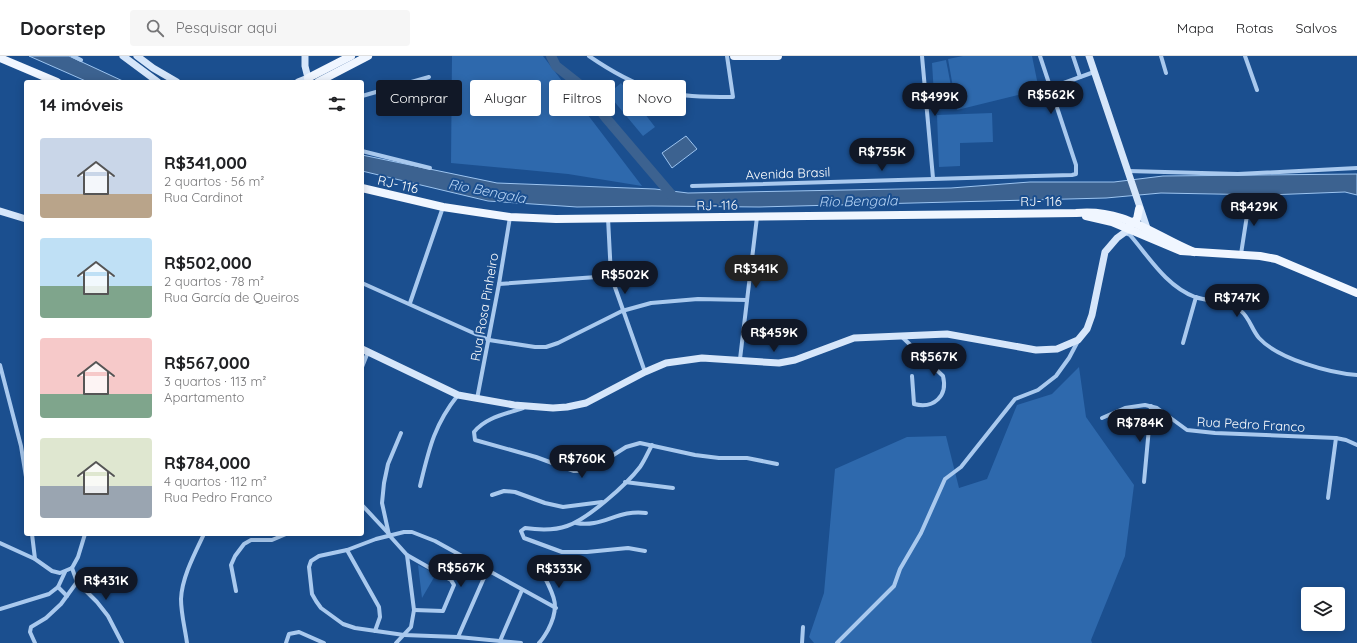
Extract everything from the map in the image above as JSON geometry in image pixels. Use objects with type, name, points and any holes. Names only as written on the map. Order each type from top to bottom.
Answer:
[{"type":"main road","points":[[309,80],[354,58],[368,56]]},
{"type":"main road","points":[[734,56],[778,56]]},
{"type":"main road","points":[[0,58],[52,80]]},
{"type":"main road","points":[[321,80],[354,58]]},
{"type":"main road","name":"RJ- 116","points":[[364,188],[443,207],[510,217],[608,218],[1076,213],[1119,221],[1127,231],[1181,251],[1241,254],[1276,260],[1357,293]]},
{"type":"main road","points":[[1119,221],[1128,216],[1138,206]]},
{"type":"main road","points":[[1119,221],[1126,225],[1135,222],[1139,216],[1138,206]]},
{"type":"main road","points":[[1135,222],[1194,252]]},
{"type":"main road","points":[[1147,228],[1152,237],[1159,242]]},
{"type":"street","points":[[73,56],[81,60]]},
{"type":"street","points":[[123,56],[155,80]]},
{"type":"street","points":[[137,56],[153,68],[174,80]]},
{"type":"street","points":[[305,56],[305,66],[309,80]]},
{"type":"street","points":[[589,56],[638,84],[654,90],[670,93],[732,96],[727,56]]},
{"type":"street","points":[[922,56],[933,178]]},
{"type":"street","points":[[1040,56],[1050,88],[1094,72]]},
{"type":"street","points":[[1073,56],[1080,77]]},
{"type":"street","points":[[1089,56],[1138,206],[1147,228]]},
{"type":"street","points":[[1161,56],[1166,73]]},
{"type":"street","points":[[1245,56],[1257,90]]},
{"type":"street","points":[[364,95],[428,76]]},
{"type":"street","name":"Avenida Brasil","points":[[692,186],[1076,174],[1076,165],[1050,88]]},
{"type":"street","points":[[364,152],[430,168]]},
{"type":"street","points":[[1128,174],[1238,174],[1357,168]]},
{"type":"street","points":[[1241,254],[1250,196]]},
{"type":"street","points":[[410,303],[443,207]]},
{"type":"street","points":[[0,211],[24,218]]},
{"type":"street","points":[[740,359],[757,216]]},
{"type":"street","name":"Rua Rosa Pinheiro","points":[[477,400],[500,284],[510,217]]},
{"type":"street","points":[[608,218],[611,276],[622,311],[645,372]]},
{"type":"street","points":[[838,643],[894,586],[900,569],[921,533],[945,479],[962,467],[1014,399],[1021,395],[1038,390],[1056,376],[1069,358],[1078,340],[1087,329],[1092,315],[1105,252],[1117,238],[1127,231],[1173,284],[1196,297],[1228,304],[1242,311],[1258,337],[1275,351],[1315,367],[1357,375]]},
{"type":"street","points":[[500,284],[611,276]]},
{"type":"street","points":[[364,284],[410,303],[489,340],[535,347],[546,347],[570,338],[622,311],[651,303],[674,300],[747,300]]},
{"type":"street","points":[[1183,343],[1196,297]]},
{"type":"street","points":[[365,351],[458,395],[477,400],[527,406],[567,407],[582,404],[666,363],[684,360],[740,359],[779,363],[795,360],[854,338],[901,335],[947,334],[1036,350],[1057,349],[1078,340]]},
{"type":"street","points":[[901,335],[944,376],[944,389],[942,397],[934,403],[914,404],[912,376]]},
{"type":"street","points":[[0,365],[21,446],[24,465]]},
{"type":"street","points":[[420,486],[432,438],[440,420],[458,395]]},
{"type":"street","points":[[527,406],[489,419],[480,425],[474,432],[475,440],[536,457],[574,471],[582,471],[604,461],[633,444],[652,445],[695,455],[719,458],[747,458],[777,464]]},
{"type":"street","points":[[1102,418],[1125,408],[1151,406],[1144,482]]},
{"type":"street","name":"Rua Pedro Franco","points":[[1151,406],[1187,430],[1215,433],[1336,438],[1346,440],[1357,445]]},
{"type":"street","points":[[390,535],[382,503],[384,483],[388,464],[401,433]]},
{"type":"street","points":[[1328,498],[1336,438]]},
{"type":"street","points":[[645,551],[628,548],[587,552],[562,552],[527,539],[520,533],[523,528],[543,530],[559,529],[576,523],[604,502],[642,465],[652,445]]},
{"type":"street","points":[[625,482],[673,488]]},
{"type":"street","points":[[492,495],[504,491],[515,492],[544,503],[563,507],[604,502]]},
{"type":"street","points":[[364,507],[407,556],[451,580],[454,585],[443,611],[414,610]]},
{"type":"street","points":[[576,523],[589,525],[623,513],[637,511],[646,513]]},
{"type":"street","points":[[521,643],[458,637],[404,635],[360,629],[343,624],[321,608],[312,594],[309,567],[312,561],[319,556],[347,550],[390,535],[412,532],[435,541],[556,608]]},
{"type":"street","points":[[32,536],[35,558]]},
{"type":"street","points":[[0,543],[35,558],[52,571],[65,572],[72,568],[78,557],[83,536]]},
{"type":"street","points":[[187,643],[181,597],[193,558],[203,536]]},
{"type":"street","points":[[236,591],[231,565],[235,556],[244,544],[251,540],[265,541],[280,536]]},
{"type":"street","points":[[347,550],[379,607],[380,617],[375,631]]},
{"type":"street","points":[[396,643],[411,627],[414,610],[407,556]]},
{"type":"street","points":[[72,568],[77,582],[97,602],[108,616],[122,643]]},
{"type":"street","points":[[458,637],[487,571]]},
{"type":"street","points":[[0,608],[49,594],[58,587],[65,572]]},
{"type":"street","points":[[539,643],[554,617],[556,608],[552,590],[544,576]]},
{"type":"street","points":[[35,643],[30,632],[31,627],[62,604],[77,582]]},
{"type":"street","points":[[58,587],[67,596]]},
{"type":"street","points":[[500,641],[522,590]]},
{"type":"street","points":[[802,643],[803,627]]},
{"type":"street","points":[[286,643],[289,634],[298,632],[324,643]]},
{"type":"shaded area","points":[[452,56],[543,56],[561,80],[549,80],[549,116],[589,116],[642,186],[568,174],[451,163],[451,116],[462,116],[462,80],[452,80]]},
{"type":"shaded area","points":[[963,56],[1032,56],[1039,90],[957,110],[948,59]]},
{"type":"shaded area","points":[[946,60],[955,107],[935,110],[932,63]]},
{"type":"shaded area","points":[[621,83],[623,86],[623,112],[615,102],[615,88]]},
{"type":"shaded area","points":[[992,113],[993,142],[960,143],[960,166],[939,167],[937,115]]},
{"type":"shaded area","points":[[626,116],[646,116],[655,127],[643,136]]},
{"type":"shaded area","points":[[1079,367],[1086,417],[1134,485],[1125,556],[1091,640],[1092,643],[814,643],[809,637],[824,593],[835,469],[907,437],[946,436],[959,488],[987,479],[1017,405],[1052,394]]},
{"type":"shaded area","points":[[418,565],[436,574],[422,598]]},
{"type":"water","points":[[29,56],[69,56],[121,80],[83,80]]},
{"type":"water","points":[[686,136],[697,149],[672,168],[662,153]]},
{"type":"water","name":"Rio Bengala","points":[[364,155],[497,183],[655,189],[688,193],[951,188],[1030,182],[1114,182],[1163,176],[1357,174],[1357,195],[1345,192],[1268,195],[1161,193],[1106,198],[759,207],[577,207],[488,201],[364,171]]},
{"type":"waterway","points":[[551,56],[556,66],[584,88],[606,118],[676,200]]}]
